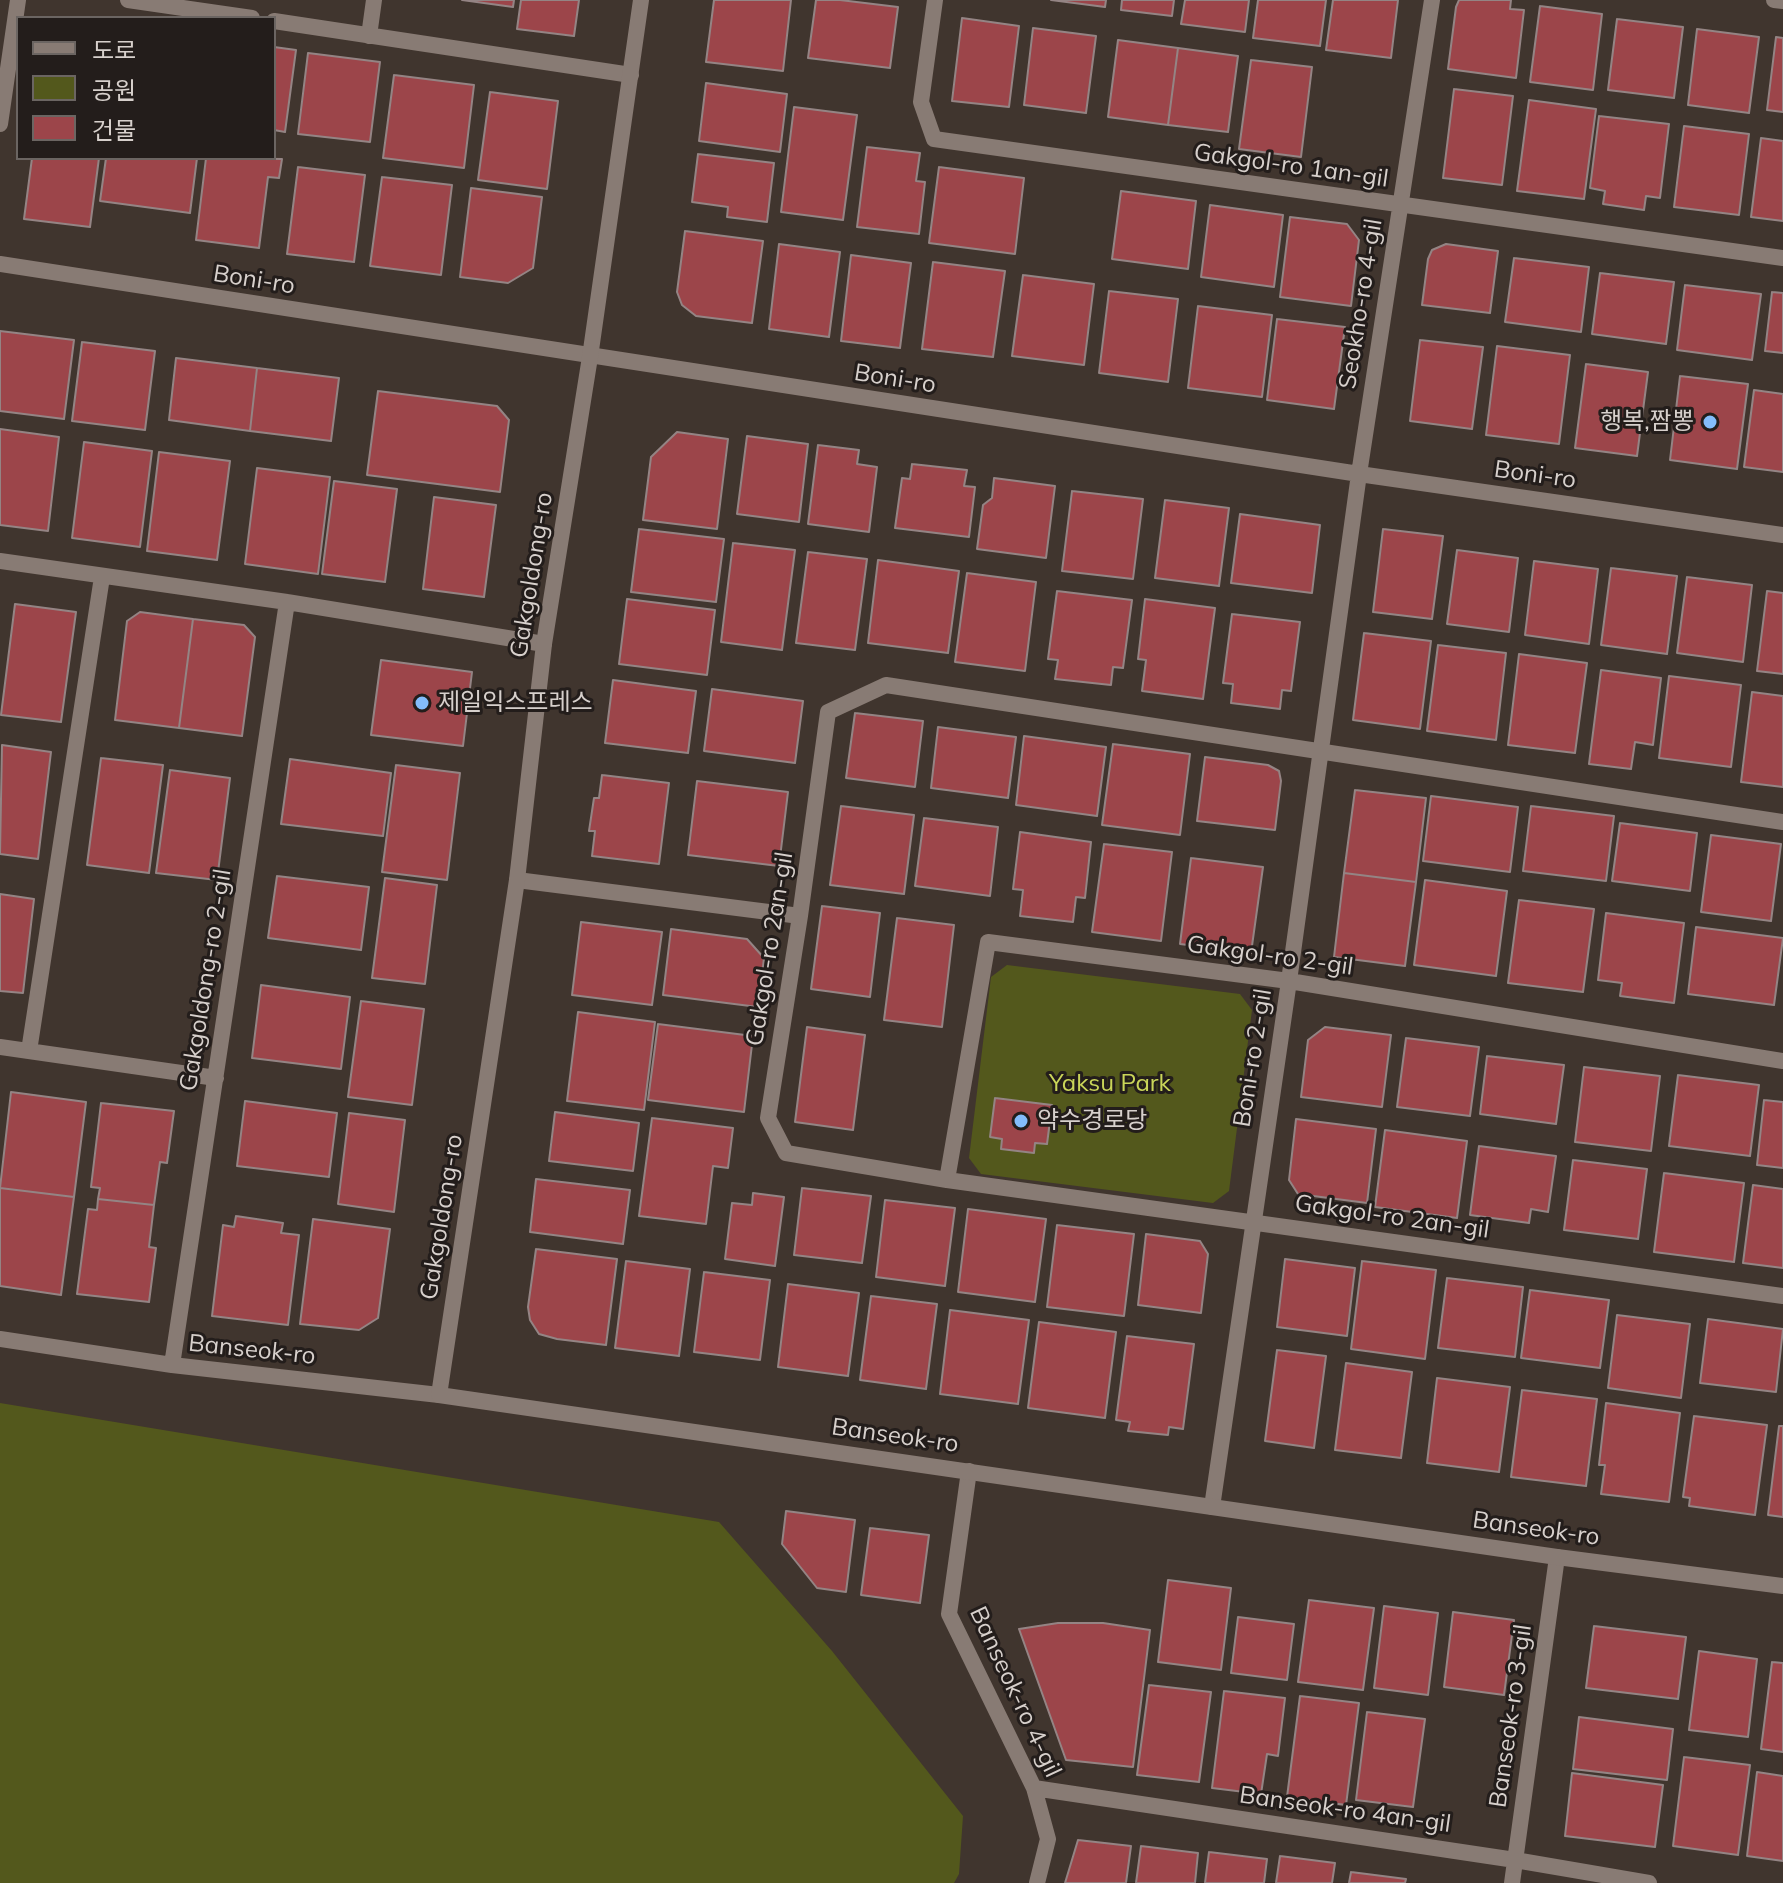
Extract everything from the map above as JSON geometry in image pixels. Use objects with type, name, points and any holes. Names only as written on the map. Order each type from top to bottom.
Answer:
[{"type":"street","points":[[0,124],[18,0]]},
{"type":"street","points":[[128,0],[194,5],[243,16]]},
{"type":"street","points":[[369,36],[374,0]]},
{"type":"street","name":"Gakgoldong-ro","points":[[439,1395],[517,880],[544,644],[590,357],[641,0]]},
{"type":"street","name":"Gakgol-ro 1an-gil","points":[[935,0],[921,102],[934,139],[1783,258]]},
{"type":"street","name":"Seokho-ro 4-gil","points":[[1359,474],[1432,0]]},
{"type":"street","points":[[1774,0],[1783,1]]},
{"type":"street","points":[[276,21],[631,75]]},
{"type":"street","name":"Boni-ro","points":[[0,264],[1359,474],[1783,535]]},
{"type":"street","name":"Boni-ro 2-gil","points":[[1212,1507],[1359,474]]},
{"type":"street","points":[[0,561],[287,602],[544,644]]},
{"type":"street","points":[[29,1051],[102,577]]},
{"type":"street","name":"Gakgoldong-ro 2-gil","points":[[172,1365],[287,602]]},
{"type":"street","name":"Gakgol-ro 2an-gil","points":[[1783,822],[886,685],[828,712],[768,1118],[786,1153],[947,1180],[1783,1296]]},
{"type":"street","points":[[517,880],[800,916]]},
{"type":"street","name":"Gakgol-ro 2-gil","points":[[947,1180],[988,942],[1289,981],[1783,1061]]},
{"type":"street","points":[[0,1047],[216,1078]]},
{"type":"street","name":"Banseok-ro","points":[[0,1339],[172,1365],[439,1395],[1557,1557],[1783,1586]]},
{"type":"street","name":"Banseok-ro 4-gil","points":[[969,1471],[949,1614],[1034,1788],[1048,1839],[1037,1883]]},
{"type":"street","name":"Banseok-ro 3-gil","points":[[1512,1883],[1557,1557]]},
{"type":"street","name":"Banseok-ro 4an-gil","points":[[1034,1788],[1649,1883]]},
{"type":"green space","name":"Yaksu Park","points":[[1007,965],[1240,994],[1252,1010],[1229,1191],[1213,1203],[981,1174],[969,1158],[991,977]]},
{"type":"green space","points":[[0,1403],[719,1522],[832,1651],[963,1816],[959,1874],[954,1883],[0,1883]]},
{"type":"building","points":[[462,0],[514,0],[513,7]]},
{"type":"building","points":[[521,0],[579,0],[574,36],[517,29]]},
{"type":"building","points":[[714,0],[791,0],[783,71],[706,62]]},
{"type":"building","points":[[816,0],[898,7],[890,68],[808,58]]},
{"type":"building","points":[[1051,0],[1106,0],[1105,7]]},
{"type":"building","points":[[1122,0],[1174,0],[1172,16],[1121,10]]},
{"type":"building","points":[[1185,0],[1249,0],[1245,32],[1181,24]]},
{"type":"building","points":[[1258,0],[1326,0],[1320,46],[1253,38]]},
{"type":"building","points":[[1333,0],[1398,0],[1391,58],[1326,50]]},
{"type":"building","points":[[1459,0],[1511,0],[1510,9],[1524,10],[1516,78],[1448,69]]},
{"type":"building","points":[[1540,6],[1602,14],[1593,90],[1530,82]]},
{"type":"building","points":[[962,18],[1019,26],[1009,107],[952,101]]},
{"type":"building","points":[[1617,19],[1683,27],[1674,98],[1608,90]]},
{"type":"building","points":[[1033,28],[1096,36],[1086,113],[1024,105]]},
{"type":"building","points":[[1697,29],[1759,37],[1749,113],[1688,105]]},
{"type":"building","points":[[1776,37],[1783,38],[1783,112],[1767,110]]},
{"type":"building","points":[[1118,40],[1178,48],[1168,125],[1108,117]]},
{"type":"building","points":[[276,47],[296,50],[285,132],[276,130]]},
{"type":"building","points":[[1178,48],[1238,56],[1228,132],[1168,125]]},
{"type":"building","points":[[308,53],[380,62],[370,142],[298,134]]},
{"type":"building","points":[[1251,60],[1312,67],[1301,157],[1239,149]]},
{"type":"building","points":[[394,75],[474,85],[464,168],[383,158]]},
{"type":"building","points":[[706,83],[787,94],[780,152],[699,141]]},
{"type":"building","points":[[1454,89],[1513,96],[1502,185],[1443,178]]},
{"type":"building","points":[[490,92],[558,101],[547,189],[478,180]]},
{"type":"building","points":[[1529,100],[1596,109],[1584,199],[1517,191]]},
{"type":"building","points":[[794,107],[857,115],[843,220],[781,212]]},
{"type":"building","points":[[1599,116],[1669,124],[1660,198],[1646,196],[1644,210],[1603,204],[1605,191],[1590,188]]},
{"type":"building","points":[[1684,126],[1749,134],[1739,215],[1674,207]]},
{"type":"building","points":[[1761,138],[1783,141],[1783,221],[1751,217]]},
{"type":"building","points":[[867,147],[920,153],[916,181],[925,182],[919,234],[857,227]]},
{"type":"building","points":[[698,154],[774,163],[767,222],[727,217],[728,207],[692,202]]},
{"type":"building","points":[[282,159],[279,178],[268,177],[259,248],[196,240],[206,160]]},
{"type":"building","points":[[32,160],[99,160],[90,227],[24,219]]},
{"type":"building","points":[[106,160],[197,160],[190,213],[100,201]]},
{"type":"building","points":[[298,167],[365,175],[354,262],[287,254]]},
{"type":"building","points":[[939,167],[1024,178],[1015,254],[929,243]]},
{"type":"building","points":[[382,177],[452,185],[441,275],[370,266]]},
{"type":"building","points":[[471,188],[542,197],[533,268],[508,283],[460,277]]},
{"type":"building","points":[[1121,191],[1196,201],[1188,269],[1112,259]]},
{"type":"building","points":[[1210,205],[1283,215],[1274,287],[1201,277]]},
{"type":"building","points":[[1290,217],[1347,224],[1359,240],[1351,306],[1280,297]]},
{"type":"building","points":[[685,231],[763,241],[752,323],[696,316],[682,305],[677,292]]},
{"type":"building","points":[[779,244],[840,252],[829,337],[769,329]]},
{"type":"building","points":[[1446,244],[1498,251],[1490,313],[1422,305],[1428,259],[1432,250]]},
{"type":"building","points":[[851,255],[911,263],[900,348],[841,341]]},
{"type":"building","points":[[1514,258],[1589,267],[1581,332],[1505,322]]},
{"type":"building","points":[[933,262],[1005,271],[993,357],[922,349]]},
{"type":"building","points":[[1600,273],[1674,282],[1666,344],[1592,334]]},
{"type":"building","points":[[1023,275],[1094,284],[1084,365],[1012,356]]},
{"type":"building","points":[[1685,285],[1761,294],[1752,360],[1677,350]]},
{"type":"building","points":[[1109,291],[1178,299],[1168,382],[1099,373]]},
{"type":"building","points":[[1772,292],[1783,293],[1783,353],[1765,351]]},
{"type":"building","points":[[1198,306],[1272,315],[1262,397],[1188,388]]},
{"type":"building","points":[[1277,319],[1345,327],[1334,409],[1267,400]]},
{"type":"building","points":[[0,331],[74,340],[64,419],[0,411]]},
{"type":"building","points":[[1420,340],[1483,347],[1472,429],[1410,421]]},
{"type":"building","points":[[82,342],[155,351],[145,430],[72,421]]},
{"type":"building","points":[[1497,346],[1570,355],[1559,444],[1486,435]]},
{"type":"building","points":[[176,358],[257,368],[250,431],[169,420]]},
{"type":"building","points":[[1586,364],[1648,372],[1637,456],[1575,448]]},
{"type":"building","points":[[257,368],[339,378],[331,441],[250,431]]},
{"type":"building","points":[[1680,376],[1748,384],[1737,469],[1670,460]]},
{"type":"building","points":[[1754,390],[1783,394],[1783,472],[1744,467]]},
{"type":"building","points":[[378,391],[497,406],[509,420],[500,492],[367,475]]},
{"type":"building","points":[[0,429],[59,437],[48,531],[0,525]]},
{"type":"building","points":[[677,432],[728,439],[717,529],[643,520],[651,457]]},
{"type":"building","points":[[747,436],[808,444],[799,522],[737,514]]},
{"type":"building","points":[[84,442],[152,451],[140,547],[72,538]]},
{"type":"building","points":[[818,445],[859,450],[857,464],[877,467],[869,532],[808,524]]},
{"type":"building","points":[[159,452],[230,461],[217,560],[147,551]]},
{"type":"building","points":[[912,464],[967,470],[964,486],[975,487],[969,537],[895,528],[902,478],[910,479]]},
{"type":"building","points":[[257,468],[330,477],[318,574],[245,564]]},
{"type":"building","points":[[994,478],[1055,486],[1046,558],[977,549],[983,505],[992,498]]},
{"type":"building","points":[[334,481],[397,489],[385,582],[322,574]]},
{"type":"building","points":[[1072,491],[1143,499],[1133,579],[1062,571]]},
{"type":"building","points":[[434,497],[496,505],[484,597],[423,589]]},
{"type":"building","points":[[1165,500],[1229,508],[1219,586],[1155,578]]},
{"type":"building","points":[[1240,514],[1320,525],[1312,593],[1231,583]]},
{"type":"building","points":[[639,529],[724,539],[716,602],[631,592]]},
{"type":"building","points":[[1383,529],[1443,536],[1432,619],[1373,612]]},
{"type":"building","points":[[733,543],[795,550],[782,650],[721,642]]},
{"type":"building","points":[[1457,550],[1518,558],[1509,632],[1447,624]]},
{"type":"building","points":[[808,552],[867,559],[855,650],[796,643]]},
{"type":"building","points":[[878,560],[959,571],[948,653],[868,643]]},
{"type":"building","points":[[1534,561],[1598,569],[1589,644],[1525,635]]},
{"type":"building","points":[[1611,568],[1677,576],[1667,654],[1601,645]]},
{"type":"building","points":[[967,573],[1036,582],[1025,671],[955,662]]},
{"type":"building","points":[[1687,577],[1752,585],[1743,662],[1677,653]]},
{"type":"building","points":[[1057,591],[1132,600],[1123,668],[1113,667],[1111,685],[1055,679],[1058,660],[1048,659]]},
{"type":"building","points":[[1767,591],[1783,593],[1783,674],[1757,671]]},
{"type":"building","points":[[627,599],[715,610],[707,675],[619,664]]},
{"type":"building","points":[[1145,599],[1215,608],[1203,699],[1142,691],[1146,660],[1138,659]]},
{"type":"building","points":[[15,604],[76,612],[61,722],[1,715]]},
{"type":"building","points":[[140,612],[193,619],[179,728],[115,720],[127,621]]},
{"type":"building","points":[[1232,614],[1300,622],[1291,691],[1282,690],[1280,709],[1231,703],[1233,684],[1223,683]]},
{"type":"building","points":[[193,619],[244,625],[255,637],[242,736],[179,728]]},
{"type":"building","points":[[1364,633],[1431,641],[1420,729],[1353,720]]},
{"type":"building","points":[[1438,645],[1506,653],[1496,740],[1427,731]]},
{"type":"building","points":[[1519,654],[1587,663],[1575,753],[1508,745]]},
{"type":"building","points":[[381,660],[472,672],[463,746],[371,735]]},
{"type":"building","points":[[1601,670],[1661,678],[1653,745],[1635,742],[1631,769],[1589,764]]},
{"type":"building","points":[[1669,676],[1741,685],[1731,767],[1659,758]]},
{"type":"building","points":[[613,680],[696,691],[688,753],[605,743]]},
{"type":"building","points":[[712,689],[803,701],[795,763],[704,751]]},
{"type":"building","points":[[1752,692],[1783,696],[1783,787],[1741,782]]},
{"type":"building","points":[[855,713],[923,721],[915,787],[846,778]]},
{"type":"building","points":[[938,727],[1016,737],[1008,798],[931,788]]},
{"type":"building","points":[[1024,736],[1106,747],[1097,816],[1016,805]]},
{"type":"building","points":[[1113,744],[1190,754],[1180,835],[1102,825]]},
{"type":"building","points":[[2,745],[51,752],[38,859],[0,854]]},
{"type":"building","points":[[1205,757],[1268,765],[1279,771],[1281,781],[1275,830],[1197,821]]},
{"type":"building","points":[[101,758],[163,765],[149,873],[87,865]]},
{"type":"building","points":[[290,759],[391,773],[383,836],[281,824]]},
{"type":"building","points":[[396,765],[460,773],[447,880],[382,872]]},
{"type":"building","points":[[170,770],[230,778],[217,880],[156,873]]},
{"type":"building","points":[[602,775],[669,783],[659,864],[592,856],[595,831],[589,831],[594,798],[599,798]]},
{"type":"building","points":[[697,781],[788,792],[779,866],[688,855]]},
{"type":"building","points":[[1355,790],[1426,798],[1416,882],[1344,873]]},
{"type":"building","points":[[1431,796],[1518,807],[1510,872],[1423,861]]},
{"type":"building","points":[[841,806],[914,815],[904,894],[830,885]]},
{"type":"building","points":[[1531,806],[1614,816],[1606,881],[1523,871]]},
{"type":"building","points":[[924,818],[998,827],[990,896],[915,886]]},
{"type":"building","points":[[1620,823],[1697,833],[1690,891],[1612,881]]},
{"type":"building","points":[[1020,832],[1091,842],[1085,898],[1076,897],[1073,922],[1020,916],[1023,890],[1013,889]]},
{"type":"building","points":[[1711,835],[1781,844],[1771,921],[1701,912]]},
{"type":"building","points":[[1104,844],[1172,852],[1161,941],[1092,932]]},
{"type":"building","points":[[1191,858],[1263,867],[1251,953],[1180,944]]},
{"type":"building","points":[[1344,873],[1416,882],[1405,966],[1334,957]]},
{"type":"building","points":[[277,876],[369,887],[361,950],[268,938]]},
{"type":"building","points":[[385,878],[437,885],[425,984],[372,978]]},
{"type":"building","points":[[1425,880],[1507,891],[1496,976],[1414,965]]},
{"type":"building","points":[[0,894],[34,899],[23,993],[0,991]]},
{"type":"building","points":[[1519,900],[1594,909],[1583,992],[1508,983]]},
{"type":"building","points":[[822,906],[880,913],[870,997],[811,989]]},
{"type":"building","points":[[1606,913],[1684,923],[1674,1003],[1620,996],[1622,983],[1598,980]]},
{"type":"building","points":[[897,918],[954,925],[942,1027],[884,1020]]},
{"type":"building","points":[[581,922],[662,932],[652,1005],[572,995]]},
{"type":"building","points":[[1696,927],[1783,938],[1774,1005],[1688,994]]},
{"type":"building","points":[[671,929],[747,939],[764,958],[758,1007],[663,995]]},
{"type":"building","points":[[261,985],[350,997],[341,1069],[252,1058]]},
{"type":"building","points":[[361,1001],[424,1009],[412,1105],[348,1097]]},
{"type":"building","points":[[578,1012],[655,1022],[644,1110],[567,1101]]},
{"type":"building","points":[[658,1024],[753,1036],[744,1112],[648,1100]]},
{"type":"building","points":[[807,1027],[865,1035],[853,1130],[795,1122]]},
{"type":"building","points":[[1325,1027],[1391,1035],[1382,1107],[1301,1097],[1308,1040]]},
{"type":"building","points":[[1406,1038],[1479,1047],[1470,1116],[1397,1107]]},
{"type":"building","points":[[1487,1056],[1564,1065],[1556,1124],[1480,1114]]},
{"type":"building","points":[[1584,1067],[1660,1076],[1651,1151],[1575,1142]]},
{"type":"building","points":[[1678,1075],[1759,1085],[1750,1156],[1669,1146]]},
{"type":"building","points":[[11,1092],[86,1102],[74,1197],[0,1188]]},
{"type":"building","name":"약수경로당","points":[[995,1098],[1052,1105],[1047,1144],[1035,1143],[1034,1153],[1001,1149],[1002,1139],[990,1137]]},
{"type":"building","points":[[1764,1100],[1783,1102],[1783,1168],[1757,1165]]},
{"type":"building","points":[[245,1101],[337,1113],[329,1177],[237,1166]]},
{"type":"building","points":[[101,1103],[174,1111],[167,1163],[160,1162],[154,1205],[98,1199],[100,1188],[91,1187]]},
{"type":"building","points":[[555,1112],[639,1123],[633,1171],[549,1161]]},
{"type":"building","points":[[349,1113],[405,1120],[394,1212],[338,1204]]},
{"type":"building","points":[[652,1118],[733,1128],[728,1168],[713,1166],[706,1224],[639,1216]]},
{"type":"building","points":[[1296,1119],[1376,1129],[1367,1203],[1298,1194],[1289,1180]]},
{"type":"building","points":[[1385,1130],[1467,1141],[1457,1218],[1375,1207]]},
{"type":"building","points":[[1479,1146],[1556,1156],[1548,1212],[1531,1209],[1529,1223],[1470,1215]]},
{"type":"building","points":[[1573,1160],[1647,1169],[1638,1239],[1564,1230]]},
{"type":"building","points":[[1664,1173],[1744,1183],[1734,1262],[1654,1252]]},
{"type":"building","points":[[536,1179],[630,1190],[623,1244],[530,1232]]},
{"type":"building","points":[[1753,1185],[1783,1189],[1783,1268],[1743,1263]]},
{"type":"building","points":[[0,1188],[74,1197],[61,1295],[0,1286]]},
{"type":"building","points":[[802,1188],[871,1196],[862,1263],[794,1255]]},
{"type":"building","points":[[753,1193],[784,1197],[775,1266],[725,1259],[732,1203],[752,1205]]},
{"type":"building","points":[[98,1199],[154,1205],[149,1247],[156,1248],[149,1302],[77,1294],[88,1209],[97,1210]]},
{"type":"building","points":[[885,1200],[955,1208],[945,1286],[876,1277]]},
{"type":"building","points":[[968,1209],[1046,1219],[1035,1302],[958,1292]]},
{"type":"building","points":[[236,1216],[283,1223],[281,1233],[299,1235],[288,1325],[212,1316],[223,1225],[234,1227]]},
{"type":"building","points":[[313,1219],[390,1229],[378,1318],[359,1330],[300,1324]]},
{"type":"building","points":[[1057,1225],[1134,1234],[1124,1316],[1047,1307]]},
{"type":"building","points":[[1146,1234],[1200,1241],[1208,1254],[1201,1313],[1138,1305]]},
{"type":"building","points":[[536,1249],[617,1259],[606,1345],[539,1334],[530,1320],[528,1307]]},
{"type":"building","points":[[1285,1259],[1355,1268],[1347,1336],[1277,1327]]},
{"type":"building","points":[[626,1261],[690,1269],[679,1356],[615,1348]]},
{"type":"building","points":[[1362,1261],[1436,1270],[1425,1359],[1351,1349]]},
{"type":"building","points":[[704,1272],[770,1280],[760,1360],[694,1352]]},
{"type":"building","points":[[1447,1278],[1523,1287],[1515,1357],[1438,1348]]},
{"type":"building","points":[[788,1284],[859,1293],[848,1376],[778,1367]]},
{"type":"building","points":[[1530,1290],[1609,1300],[1600,1368],[1521,1358]]},
{"type":"building","points":[[871,1296],[937,1304],[926,1389],[860,1380]]},
{"type":"building","points":[[950,1310],[1029,1320],[1018,1404],[940,1394]]},
{"type":"building","points":[[1617,1315],[1690,1324],[1681,1398],[1608,1388]]},
{"type":"building","points":[[1708,1319],[1783,1329],[1776,1392],[1700,1383]]},
{"type":"building","points":[[1039,1322],[1116,1332],[1105,1418],[1028,1408]]},
{"type":"building","points":[[1127,1336],[1194,1344],[1183,1429],[1169,1427],[1168,1435],[1128,1431],[1130,1422],[1116,1420]]},
{"type":"building","points":[[1277,1350],[1326,1356],[1314,1448],[1265,1441]]},
{"type":"building","points":[[1346,1363],[1412,1372],[1401,1458],[1335,1450]]},
{"type":"building","points":[[1437,1378],[1510,1387],[1499,1472],[1427,1463]]},
{"type":"building","points":[[1522,1390],[1597,1399],[1586,1486],[1511,1477]]},
{"type":"building","points":[[1606,1403],[1680,1413],[1669,1502],[1601,1494],[1605,1465],[1599,1465]]},
{"type":"building","points":[[1694,1416],[1767,1425],[1755,1515],[1689,1506],[1690,1498],[1683,1497]]},
{"type":"building","points":[[1779,1426],[1783,1426],[1783,1517],[1768,1515]]},
{"type":"building","points":[[786,1511],[855,1520],[846,1592],[817,1588],[782,1544]]},
{"type":"building","points":[[870,1528],[929,1535],[920,1603],[861,1595]]},
{"type":"building","points":[[1168,1580],[1231,1588],[1221,1670],[1158,1662]]},
{"type":"building","points":[[1309,1600],[1374,1608],[1363,1690],[1298,1682]]},
{"type":"building","points":[[1384,1606],[1438,1613],[1428,1695],[1374,1688]]},
{"type":"building","points":[[1453,1612],[1514,1620],[1504,1695],[1444,1687]]},
{"type":"building","points":[[1238,1617],[1294,1624],[1287,1680],[1231,1673]]},
{"type":"building","points":[[1058,1623],[1103,1623],[1150,1630],[1133,1767],[1066,1760],[1019,1629]]},
{"type":"building","points":[[1594,1626],[1686,1637],[1678,1699],[1586,1688]]},
{"type":"building","points":[[1699,1651],[1757,1659],[1748,1737],[1689,1730]]},
{"type":"building","points":[[1772,1662],[1783,1663],[1783,1752],[1761,1749]]},
{"type":"building","points":[[1149,1685],[1211,1692],[1199,1782],[1137,1775]]},
{"type":"building","points":[[1224,1691],[1285,1698],[1278,1756],[1267,1754],[1261,1794],[1212,1788]]},
{"type":"building","points":[[1300,1696],[1359,1703],[1346,1805],[1287,1797]]},
{"type":"building","points":[[1367,1712],[1425,1719],[1413,1807],[1356,1800]]},
{"type":"building","points":[[1579,1717],[1673,1729],[1667,1780],[1573,1769]]},
{"type":"building","points":[[1684,1757],[1750,1765],[1738,1855],[1673,1846]]},
{"type":"building","points":[[1757,1772],[1783,1776],[1783,1861],[1747,1856]]},
{"type":"building","points":[[1572,1773],[1663,1785],[1655,1847],[1565,1836]]},
{"type":"building","points":[[1078,1840],[1131,1846],[1126,1883],[1065,1883]]},
{"type":"building","points":[[1141,1846],[1198,1853],[1195,1883],[1136,1883]]},
{"type":"building","points":[[1209,1852],[1267,1859],[1264,1883],[1205,1883]]},
{"type":"building","points":[[1280,1856],[1335,1863],[1332,1883],[1276,1883]]},
{"type":"building","points":[[1351,1872],[1406,1879],[1405,1883],[1349,1883]]},
{"type":"place","name":"행복,짬뽕","points":[[1710,422]]},
{"type":"place","name":"제일익스프레스","points":[[422,703]]},
{"type":"place","name":"약수경로당","points":[[1021,1121]]}]
